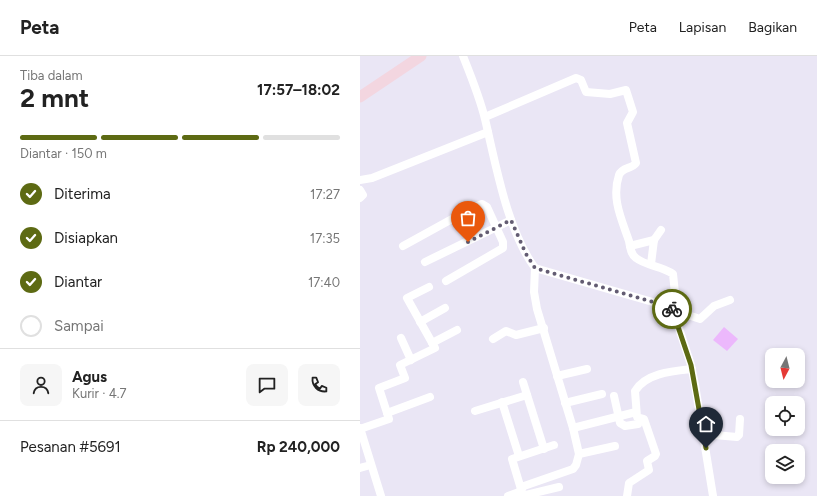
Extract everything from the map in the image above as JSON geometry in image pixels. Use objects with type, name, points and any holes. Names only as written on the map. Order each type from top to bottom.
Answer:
[{"type":"main road","points":[[360,97],[420,56]]},
{"type":"street","points":[[463,56],[485,118],[511,220],[526,254],[535,268],[534,292],[538,311],[573,428],[579,454],[576,465],[573,469],[524,486],[520,491],[508,496]]},
{"type":"street","points":[[485,118],[576,78],[581,80],[586,92],[610,94],[626,90],[633,112],[627,123],[636,163],[634,166],[621,172],[617,193],[618,216],[635,258],[669,271],[674,277],[675,293],[672,309],[692,370],[713,496]]},
{"type":"street","points":[[360,180],[372,178],[488,132]]},
{"type":"street","points":[[360,190],[362,196],[360,198]]},
{"type":"street","points":[[403,246],[482,204],[487,207],[503,242],[503,248],[446,281]]},
{"type":"street","points":[[425,262],[511,220]]},
{"type":"street","points":[[651,264],[654,240],[661,230]]},
{"type":"street","points":[[630,246],[654,240]]},
{"type":"street","points":[[535,268],[672,309],[700,319],[714,306],[730,300]]},
{"type":"street","points":[[381,496],[360,428],[388,419],[379,388],[405,378],[400,365],[435,348],[407,298],[429,287]]},
{"type":"street","points":[[420,322],[445,308]]},
{"type":"street","points":[[493,339],[506,331],[513,335],[518,335],[544,328]]},
{"type":"street","points":[[432,343],[457,330]]},
{"type":"street","points":[[401,338],[411,360]]},
{"type":"street","points":[[557,376],[587,370]]},
{"type":"street","points":[[627,496],[629,483],[649,470],[648,461],[656,454],[644,419],[638,418],[636,412],[635,392],[640,385],[658,375],[692,370]]},
{"type":"street","points":[[523,382],[544,448]]},
{"type":"street","points":[[565,402],[602,394]]},
{"type":"street","points":[[475,411],[527,395]]},
{"type":"street","points":[[614,396],[620,423],[625,426],[638,424]]},
{"type":"street","points":[[387,413],[430,397]]},
{"type":"street","points":[[502,402],[519,456]]},
{"type":"street","points":[[573,428],[636,412]]},
{"type":"street","points":[[703,434],[737,437],[739,435],[740,419]]},
{"type":"street","points":[[554,446],[512,459],[520,491],[526,495],[559,487]]},
{"type":"street","points":[[579,454],[615,446]]},
{"type":"building","points":[[724,327],[738,339],[727,351],[713,340]]},
{"type":"way so far","points":[[468,242],[511,220],[526,254],[535,268],[670,307],[672,309]]},
{"type":"route","points":[[672,309],[691,365],[706,448]]}]
